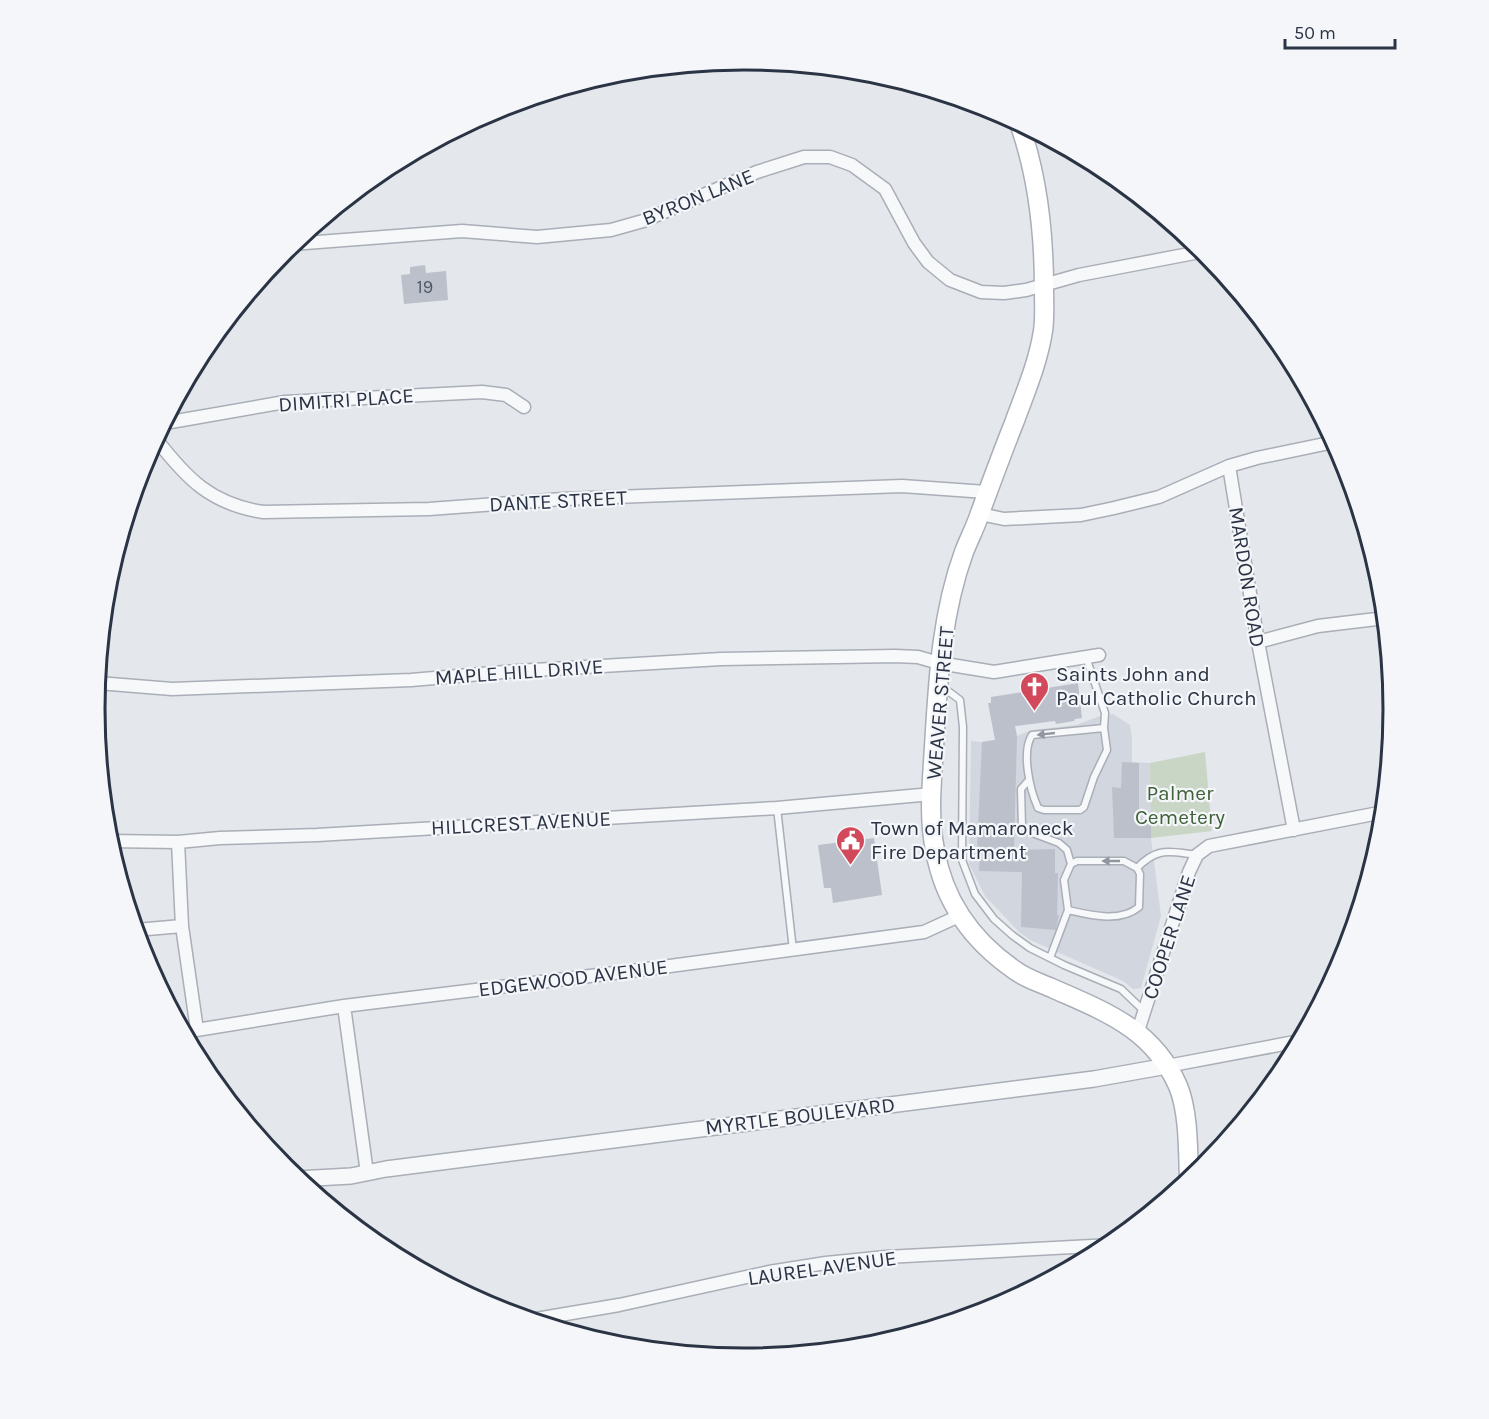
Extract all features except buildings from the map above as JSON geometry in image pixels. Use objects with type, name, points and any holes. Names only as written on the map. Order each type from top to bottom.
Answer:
[{"type":"main road","name":"WEAVER STREET","points":[[1022,134],[1034,173],[1040,218],[1044,285],[1043,330],[1032,377],[963,553],[948,613],[939,663],[932,794],[935,850],[941,875],[959,916],[978,939],[1017,972],[1102,1011],[1138,1031],[1149,1042],[1167,1066],[1179,1088],[1187,1132],[1188,1168]]},
{"type":"street","name":"BYRON LANE","points":[[309,243],[462,231],[537,237],[611,230],[643,221],[758,172],[804,157],[830,157],[852,165],[885,189],[914,243],[928,262],[950,280],[981,292],[1004,292],[1044,285],[1079,274],[1191,253]]},
{"type":"street","name":"DIMITRI PLACE","points":[[174,421],[285,402],[482,392],[506,395],[524,407]]},
{"type":"street","points":[[980,514],[1004,519],[1081,515],[1159,497],[1229,466],[1326,444]]},
{"type":"street","name":"DANTE STREET","points":[[162,447],[175,463],[200,486],[223,502],[243,509],[263,512],[429,509],[563,499],[902,486],[986,492]]},
{"type":"street","name":"MARDON ROAD","points":[[1229,466],[1258,642],[1294,830]]},
{"type":"street","points":[[1258,642],[1318,626],[1377,619]]},
{"type":"street","name":"MAPLE HILL DRIVE","points":[[106,684],[172,689],[411,680],[517,671],[721,659],[895,656],[918,657],[939,663],[994,672],[1092,656]]},
{"type":"street","name":"HILLCREST AVENUE","points":[[120,841],[178,842],[777,808],[932,794]]},
{"type":"street","name":"COOPER LANE","points":[[1138,1031],[1189,873],[1197,855],[1209,846],[1374,814]]},
{"type":"street","points":[[178,842],[190,1027]]},
{"type":"street","name":"EDGEWOOD AVENUE","points":[[192,1031],[344,1006],[924,932],[959,916]]},
{"type":"street","points":[[144,929],[182,926]]},
{"type":"street","points":[[344,1006],[367,1173]]},
{"type":"street","name":"MYRTLE BOULEVARD","points":[[311,1178],[351,1176],[1094,1079],[1289,1043]]},
{"type":"street","name":"LAUREL AVENUE","points":[[546,1317],[619,1305],[769,1272],[825,1263],[886,1257],[1092,1246]]},
{"type":"lane","points":[[1092,656],[1105,713],[1104,728],[1107,750],[1094,777],[1084,807],[1080,810],[1038,808],[1029,780],[1028,742],[1032,735],[1104,728]]},
{"type":"lane","points":[[938,688],[948,690],[960,700],[963,727],[962,860],[975,894],[994,919],[1012,936],[1050,958],[1121,989],[1144,1011]]},
{"type":"lane","points":[[1029,780],[1021,789],[1023,827],[1026,831],[1059,843],[1067,850],[1071,864],[1064,880],[1068,910],[1050,958]]},
{"type":"lane","points":[[777,808],[793,950]]},
{"type":"lane","points":[[1137,868],[1149,856],[1166,851],[1197,855]]},
{"type":"lane","points":[[1068,910],[1094,916],[1130,915],[1139,907],[1140,874],[1137,868],[1124,861],[1077,861],[1071,864]]},
{"type":"shaded area","points":[[1113,714],[1130,725],[1132,762],[1150,763],[1151,838],[1161,916],[1141,988],[1133,989],[1123,981],[1030,940],[1019,932],[985,896],[969,864],[971,741],[982,742],[1017,736],[1032,730],[1076,725]]},
{"type":"green space","name":"Palmer Cemetery","points":[[1205,752],[1212,831],[1151,838],[1150,763]]},
{"type":"place","name":"Saints John and Paul Catholic Church","points":[[1035,712]]},
{"type":"place","name":"Town of Mamaroneck Fire Department","points":[[850,866]]}]
